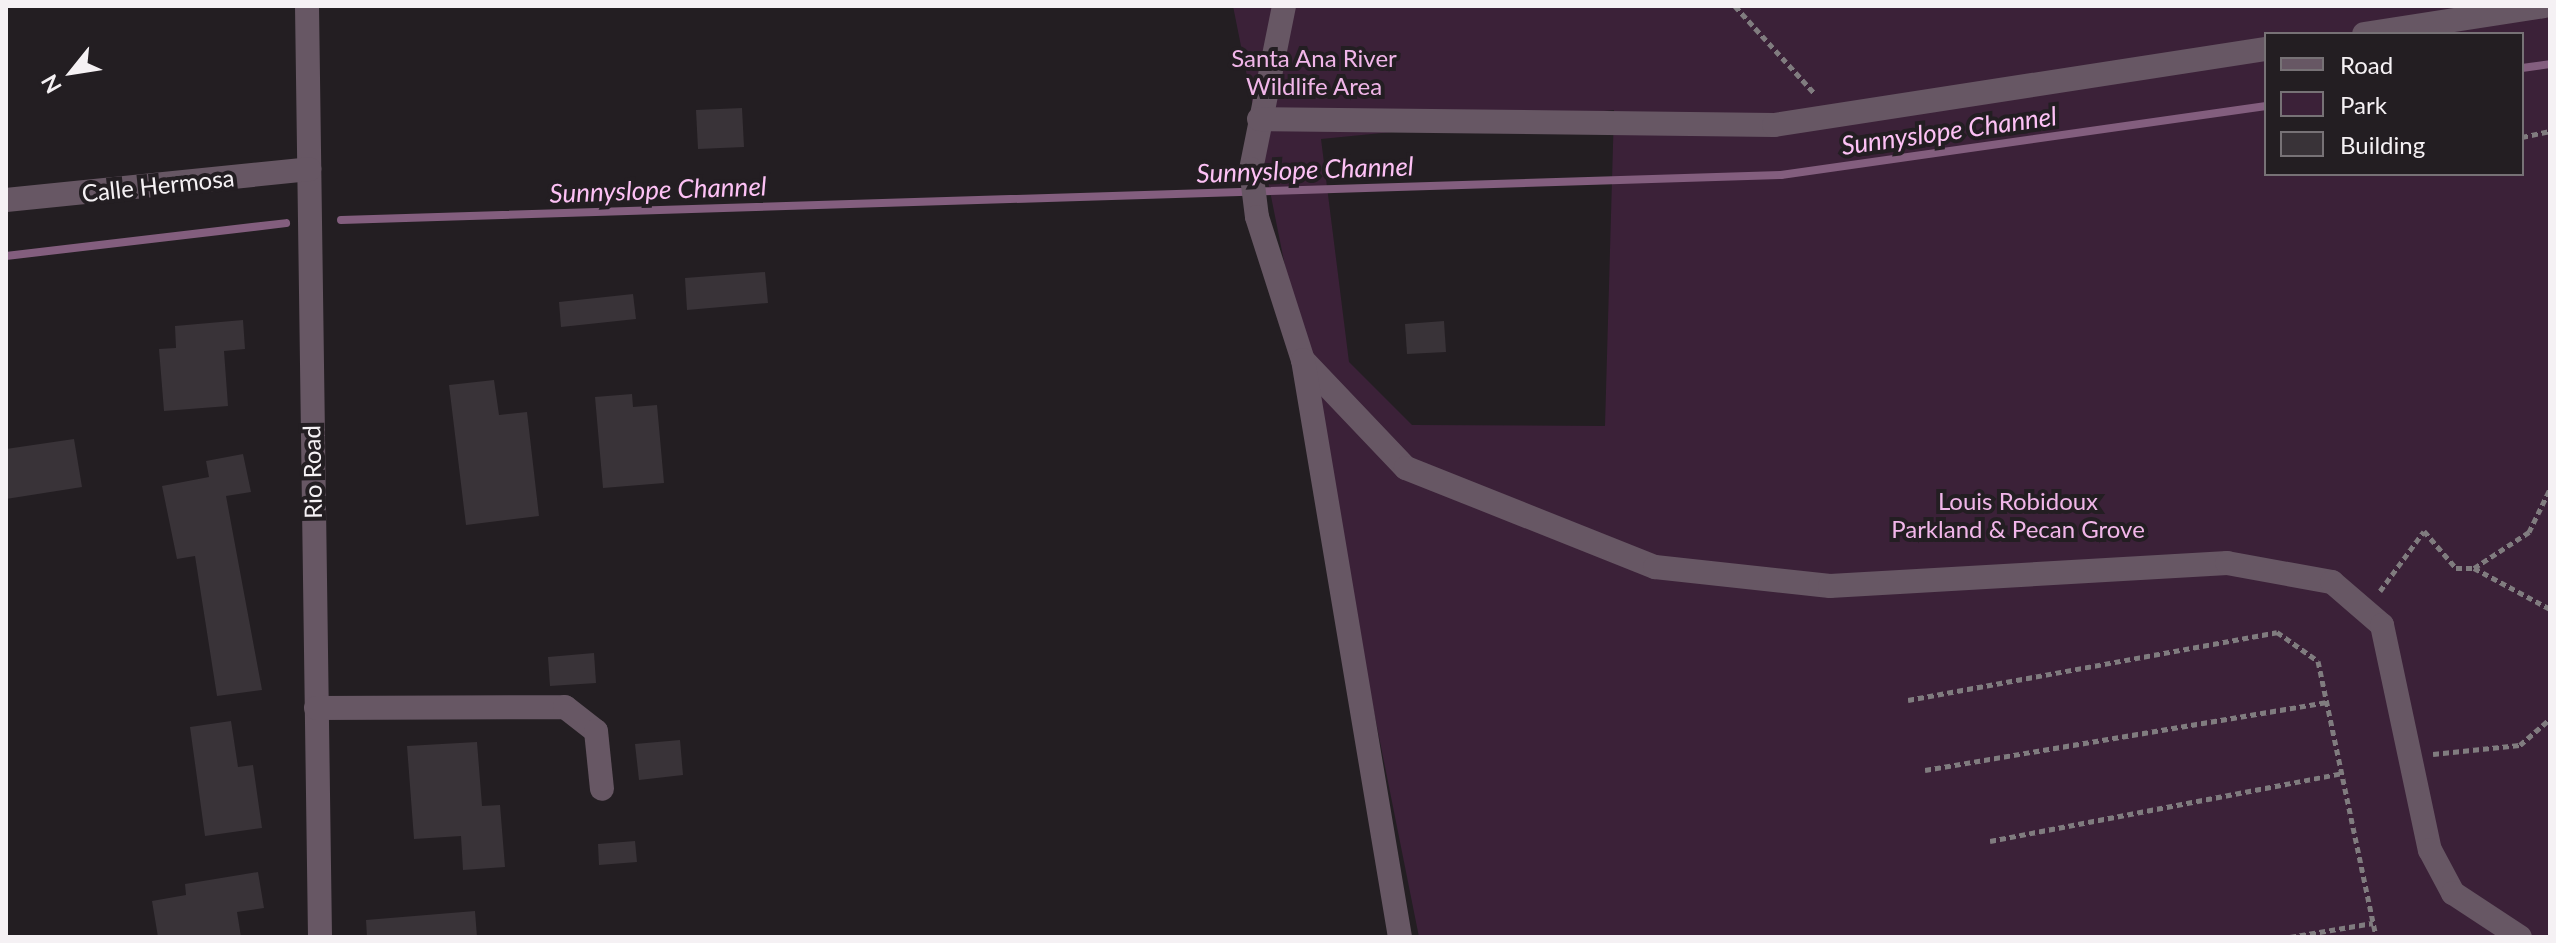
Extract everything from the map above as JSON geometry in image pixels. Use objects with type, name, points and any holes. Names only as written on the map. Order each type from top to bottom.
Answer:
[{"type":"street","name":"Rio Road","points":[[307,6],[320,937]]},
{"type":"street","points":[[1284,6],[1251,169],[1257,217],[1303,360],[1400,937]]},
{"type":"street","points":[[2377,32],[2545,6]]},
{"type":"street","points":[[1259,119],[1774,125],[2264,49]]},
{"type":"street","name":"Calle Hermosa","points":[[6,200],[309,169]]},
{"type":"street","points":[[1303,360],[1406,468],[1655,567],[1830,586],[2227,563],[2332,582],[2382,625],[2430,850],[2453,893],[2520,937]]},
{"type":"street","points":[[316,708],[565,707],[596,731],[602,789]]},
{"type":"path","points":[[1735,6],[1835,116]]},
{"type":"path","points":[[2524,137],[2550,131]]},
{"type":"path","points":[[2474,568],[2529,532],[2550,489]]},
{"type":"path","points":[[2365,611],[2424,531],[2456,568],[2474,568],[2550,609]]},
{"type":"path","points":[[1908,700],[2277,632],[2318,661],[2376,937]]},
{"type":"path","points":[[1925,770],[2327,702]]},
{"type":"path","points":[[2410,753],[2520,745],[2550,719]]},
{"type":"path","points":[[1990,841],[2342,773]]},
{"type":"path","points":[[2290,937],[2373,923]]},
{"type":"green space","name":"Louis Robidoux Parkland & Pecan Grove","points":[[1233,6],[2550,6],[2550,937],[1419,937]],"holes":[[[1614,110],[1605,426],[1412,425],[1349,362],[1321,139]]]},
{"type":"building","points":[[742,108],[744,147],[698,149],[696,110]]},
{"type":"building","points":[[765,272],[768,303],[687,310],[685,278]]},
{"type":"building","points":[[633,294],[636,319],[561,327],[559,302]]},
{"type":"building","points":[[243,320],[245,349],[224,351],[228,406],[164,411],[159,349],[176,348],[175,326]]},
{"type":"building","points":[[1444,321],[1446,352],[1407,354],[1405,324]]},
{"type":"building","points":[[494,380],[499,415],[527,412],[539,516],[466,525],[449,385]]},
{"type":"building","points":[[632,394],[633,407],[657,405],[664,483],[603,488],[595,397]]},
{"type":"building","points":[[74,439],[82,487],[6,499],[6,449]]},
{"type":"building","points":[[243,454],[251,492],[226,496],[262,690],[217,696],[195,556],[177,559],[162,486],[209,477],[206,461]]},
{"type":"building","points":[[594,653],[596,683],[550,686],[548,657]]},
{"type":"building","points":[[231,721],[238,767],[253,765],[262,828],[205,836],[190,727]]},
{"type":"building","points":[[680,740],[683,775],[639,780],[635,744]]},
{"type":"building","points":[[477,742],[482,806],[500,805],[505,867],[463,870],[461,836],[414,839],[407,746]]},
{"type":"building","points":[[635,841],[637,862],[599,865],[598,844]]},
{"type":"building","points":[[258,872],[264,908],[237,912],[241,937],[158,937],[152,901],[186,895],[185,884]]},
{"type":"building","points":[[475,911],[477,937],[367,937],[366,920]]},
{"type":"waterway","name":"Sunnyslope Channel","points":[[2524,68],[2550,64]]},
{"type":"waterway","name":"Sunnyslope Channel","points":[[341,220],[1781,175],[2264,106]]},
{"type":"waterway","name":"Sunnyslope Channel","points":[[6,256],[286,223]]},
{"type":"park label","name":"Santa Ana River Wildlife Area","points":[[1314,72]]}]
